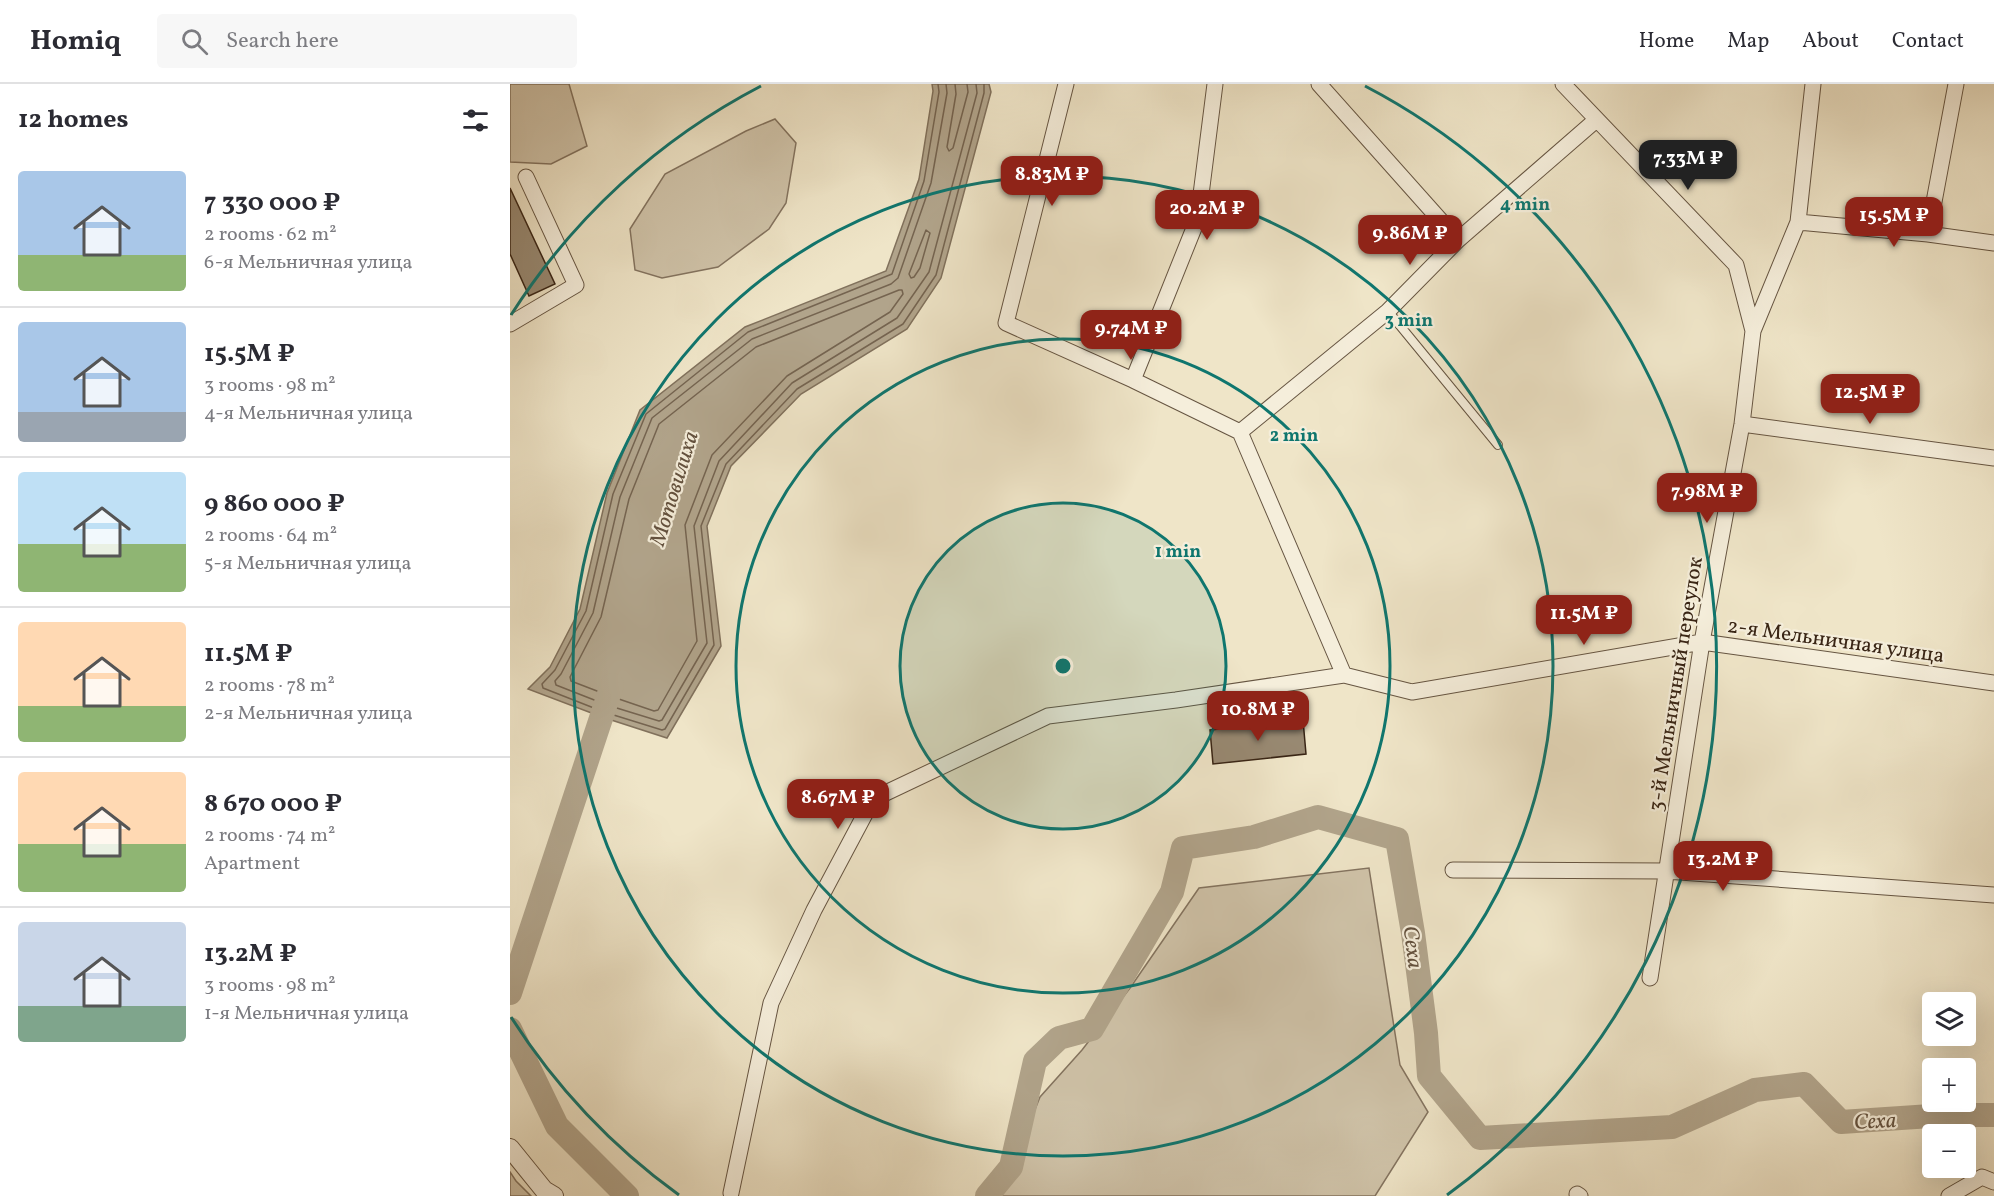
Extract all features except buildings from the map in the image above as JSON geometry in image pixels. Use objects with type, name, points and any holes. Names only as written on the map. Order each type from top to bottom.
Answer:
[{"type":"street","points":[[1066,84],[1006,323],[1133,380],[1240,432],[1344,675]]},
{"type":"street","points":[[1133,380],[1198,218],[1215,84]]},
{"type":"street","points":[[1319,84],[1458,240]]},
{"type":"street","points":[[1563,84],[1736,265],[1754,331]]},
{"type":"street","points":[[1928,234],[1956,84]]},
{"type":"street","name":"3-й Мельничный переулок","points":[[1650,978],[1702,642],[1742,424],[1754,331],[1798,222],[1812,85]]},
{"type":"street","points":[[1240,432],[1388,311],[1458,240],[1596,120]]},
{"type":"street","points":[[510,324],[576,285],[526,177]]},
{"type":"street","points":[[1798,222],[1928,234],[1994,243]]},
{"type":"street","points":[[1742,424],[1994,458]]},
{"type":"street","name":"2-я Мельничная улица","points":[[731,1193],[771,1003],[814,910],[873,799],[1048,716],[1344,675],[1412,692],[1702,642],[1994,683]]},
{"type":"street","points":[[1454,870],[1666,871],[1994,895]]},
{"type":"street","points":[[510,1148],[544,1190],[554,1196]]},
{"type":"street","points":[[1949,1196],[1988,1179]]},
{"type":"lane","points":[[1388,311],[1498,445]]},
{"type":"shaded area","points":[[510,84],[569,84],[587,146],[551,164],[510,162]]},
{"type":"shaded area","points":[[775,119],[796,143],[786,203],[769,229],[718,267],[662,278],[635,270],[630,229],[665,174],[746,131]]},
{"type":"shaded area","points":[[1369,868],[1400,1065],[1428,1112],[1375,1196],[1000,1196],[1040,1097],[1082,1050],[1130,988],[1199,888]]},
{"type":"shaded area","points":[[510,1172],[516,1181],[531,1196],[510,1196]]},
{"type":"water","points":[[932,84],[989,84],[991,92],[941,278],[907,329],[801,394],[731,466],[707,526],[721,646],[667,738],[602,717],[528,689],[550,667],[580,609],[607,493],[640,410],[745,327],[886,271],[919,179],[933,91]]},
{"type":"waterway","name":"Мотовилиха","points":[[510,993],[612,685]]},
{"type":"waterway","name":"Сеха","points":[[987,1196],[1011,1167],[1035,1061],[1059,1038],[1092,1029],[1172,892],[1183,848],[1254,837],[1318,817],[1397,839],[1413,933],[1429,1076],[1480,1138],[1672,1127],[1755,1090],[1804,1084],[1841,1122],[1946,1115],[1994,1115]]},
{"type":"waterway","name":"Мотовилиха","points":[[510,1029],[557,1126],[627,1196]]}]
